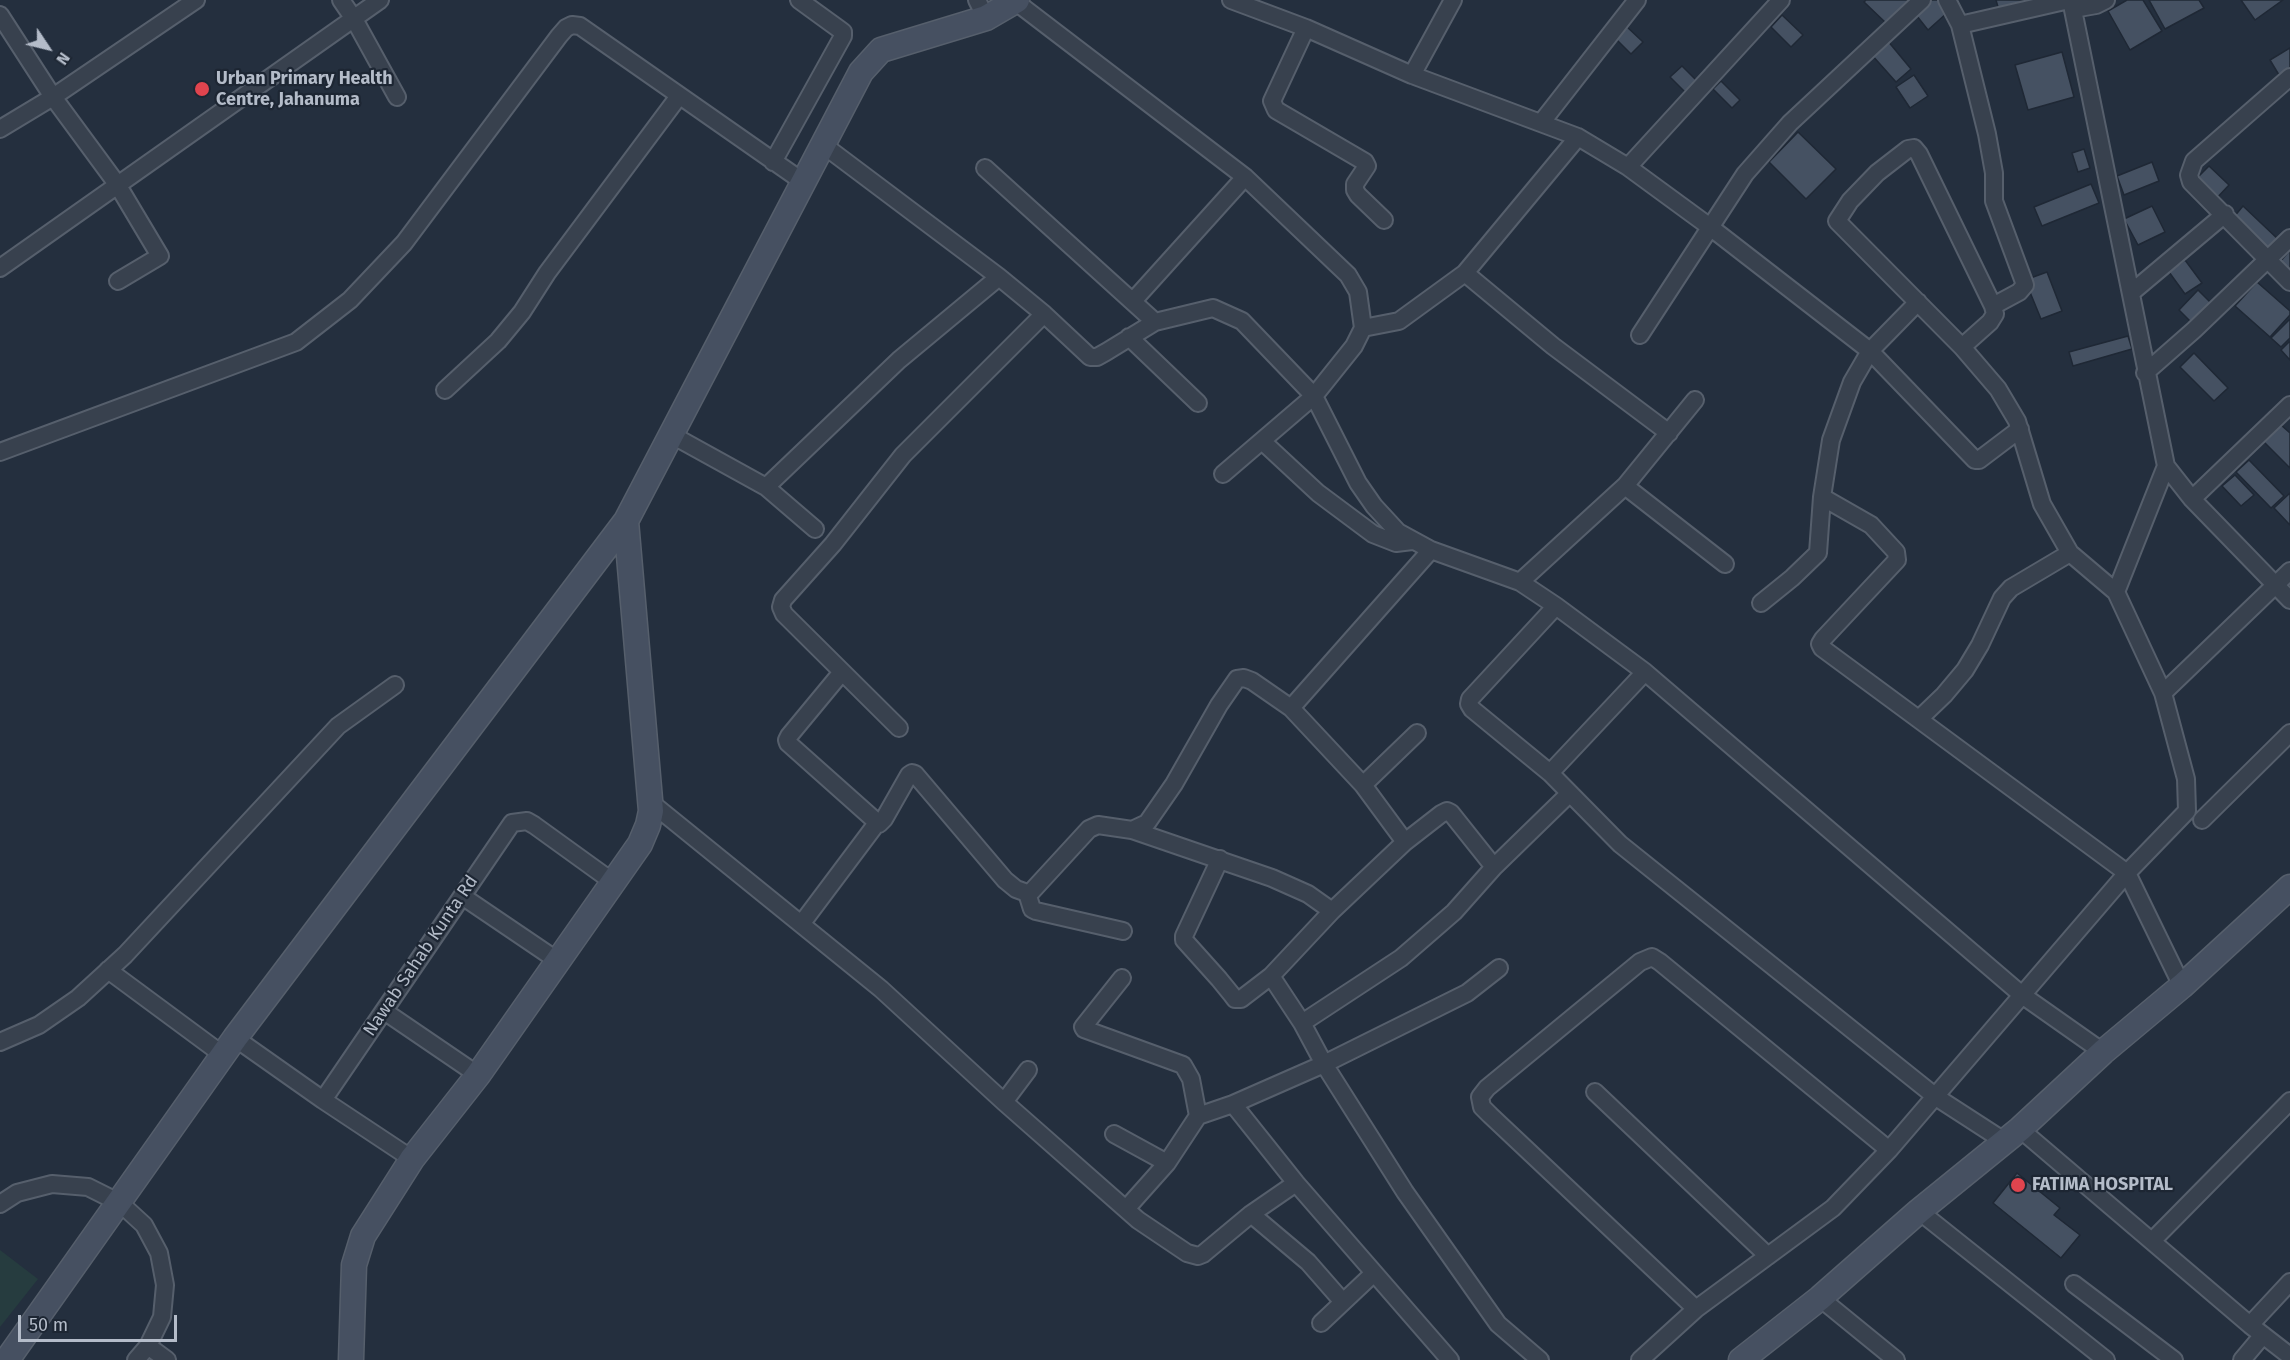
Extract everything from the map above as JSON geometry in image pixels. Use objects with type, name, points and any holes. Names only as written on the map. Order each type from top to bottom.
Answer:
[{"type":"street","points":[[0,129],[53,97],[195,0]]},
{"type":"street","points":[[341,0],[397,97]]},
{"type":"street","points":[[0,268],[380,0]]},
{"type":"street","points":[[1231,0],[1306,28],[1412,75],[1578,137],[1628,167],[1710,227],[1870,351],[1975,460],[1979,460],[2020,429]]},
{"type":"street","points":[[1412,75],[1453,0]]},
{"type":"street","points":[[1541,123],[1637,0]]},
{"type":"street","points":[[1628,167],[1781,0]]},
{"type":"street","points":[[1640,335],[1746,174],[1790,123],[1922,0]]},
{"type":"street","points":[[1947,0],[1960,25],[1987,134],[1994,172],[1994,201],[2025,285],[2013,297],[1993,306]]},
{"type":"street","points":[[1960,25],[2070,0]]},
{"type":"street","points":[[2070,0],[2079,8],[2096,5],[2106,0]]},
{"type":"street","points":[[2070,0],[2131,293],[2145,373],[2166,466],[2192,499],[2290,600]]},
{"type":"street","points":[[773,162],[843,36],[840,28],[802,1]]},
{"type":"street","points":[[7,1360],[229,1046],[626,520],[822,144],[861,72],[880,50],[981,9],[1017,1],[1245,177],[1348,275],[1358,292],[1363,328],[1354,346],[1314,396],[1223,474]]},
{"type":"street","points":[[0,15],[53,97],[117,184],[160,256],[118,281]]},
{"type":"street","points":[[0,452],[296,342],[350,300],[404,243],[566,28],[572,25],[580,26],[802,182]]},
{"type":"street","points":[[1306,28],[1272,101],[1276,110],[1365,162],[1367,166],[1355,184],[1355,190],[1384,220]]},
{"type":"street","points":[[2290,77],[2194,161],[2189,175],[2191,182],[2290,282]]},
{"type":"street","points":[[445,390],[498,341],[522,312],[547,273],[679,96]]},
{"type":"street","points":[[1363,328],[1399,321],[1465,273],[1578,137]]},
{"type":"street","points":[[822,144],[999,277],[1044,314],[1090,357],[1097,357],[1155,322],[1213,308],[1242,321],[1314,396],[1358,483],[1374,506],[1398,532],[1431,550],[1521,582],[1556,606],[1645,672],[2022,995],[2103,1052]]},
{"type":"street","points":[[1640,1360],[1696,1309],[1833,1208],[1936,1097],[2127,873],[2187,811],[2186,779],[2163,693],[2116,592],[2070,553],[2042,504],[2020,429],[1998,390],[1962,347],[1837,221],[1850,201],[1877,173],[1908,149],[1914,148],[1993,306],[1995,314],[1990,322],[1962,347]]},
{"type":"street","points":[[985,168],[1155,322]]},
{"type":"street","points":[[1133,301],[1245,177]]},
{"type":"street","points":[[2131,293],[2225,214]]},
{"type":"street","points":[[2145,373],[2290,238]]},
{"type":"street","points":[[1465,273],[1553,346],[1669,433]]},
{"type":"street","points":[[766,487],[899,360],[999,277]]},
{"type":"street","points":[[1761,603],[1818,553],[1822,497],[1831,440],[1852,382],[1870,351],[1918,302]]},
{"type":"street","points":[[900,728],[784,614],[781,607],[783,600],[833,544],[903,455],[1044,314]]},
{"type":"street","points":[[1129,337],[1198,403]]},
{"type":"street","points":[[1521,582],[1625,486],[1695,400]]},
{"type":"street","points":[[2192,499],[2290,405]]},
{"type":"street","points":[[670,434],[766,487],[815,529]]},
{"type":"street","points":[[1262,441],[1318,493],[1373,534],[1396,543],[1414,541]]},
{"type":"street","points":[[2116,592],[2166,466]]},
{"type":"street","points":[[1625,486],[1725,564]]},
{"type":"street","points":[[1822,497],[1871,525],[1896,552],[1897,560],[1820,644],[1822,648],[2127,873],[2182,986]]},
{"type":"street","points":[[354,1358],[354,1265],[363,1236],[412,1160],[478,1075],[640,844],[650,818],[626,520]]},
{"type":"street","points":[[1291,708],[1431,550]]},
{"type":"street","points":[[1919,719],[1944,695],[1965,670],[1980,645],[2002,598],[2011,588],[2070,553]]},
{"type":"street","points":[[2163,693],[2290,571]]},
{"type":"street","points":[[1556,606],[1470,699],[1468,704],[1550,773],[1620,844],[1936,1097],[2012,1135],[2151,1241],[2290,1356]]},
{"type":"street","points":[[842,672],[787,740],[877,823]]},
{"type":"street","points":[[1550,773],[1645,672]]},
{"type":"street","points":[[1132,830],[1147,823],[1152,817],[1174,784],[1219,705],[1238,679],[1244,678],[1291,708],[1364,785],[1405,842]]},
{"type":"street","points":[[0,1042],[39,1025],[78,998],[108,970],[338,726],[396,685]]},
{"type":"street","points":[[1364,785],[1417,733]]},
{"type":"street","points":[[2202,820],[2290,733]]},
{"type":"street","points":[[802,923],[877,823],[879,824],[884,819],[912,773],[1005,880],[1016,889],[1027,893],[1032,891],[1069,848],[1089,829],[1098,825],[1132,830],[1272,878],[1308,894],[1332,911]]},
{"type":"street","points":[[1302,1023],[1401,958],[1454,912],[1494,867],[1569,794]]},
{"type":"street","points":[[649,801],[881,988],[1004,1102],[1126,1209],[1165,1240],[1187,1253],[1198,1256],[1251,1214],[1296,1183]]},
{"type":"street","points":[[1220,859],[1184,940],[1235,999],[1241,999],[1271,976],[1332,911],[1405,842],[1447,811],[1452,813],[1494,867]]},
{"type":"street","name":"Nawab Sahab Kunta Rd","points":[[322,1100],[512,824],[527,821],[534,825],[613,882]]},
{"type":"street","points":[[1741,1360],[1820,1298],[1918,1211],[2012,1135],[2103,1052],[2182,986],[2290,887]]},
{"type":"street","points":[[1027,893],[1032,909],[1036,911],[1123,931]]},
{"type":"street","points":[[462,896],[558,961]]},
{"type":"street","points":[[1696,1309],[1482,1107],[1480,1097],[1487,1088],[1640,962],[1652,957],[1889,1150]]},
{"type":"street","points":[[1126,1209],[1167,1163],[1198,1116],[1233,1104],[1323,1064],[1467,993],[1499,968]]},
{"type":"street","points":[[108,970],[229,1046],[322,1100],[412,1160]]},
{"type":"street","points":[[1271,976],[1302,1023],[1323,1064],[1405,1192],[1498,1324],[1540,1360]]},
{"type":"street","points":[[1122,978],[1083,1027],[1183,1065],[1191,1079],[1198,1116]]},
{"type":"street","points":[[384,1011],[478,1075]]},
{"type":"street","points":[[1004,1102],[1028,1070]]},
{"type":"street","points":[[1595,1092],[1768,1256]]},
{"type":"street","points":[[2151,1241],[2290,1101]]},
{"type":"street","points":[[1233,1104],[1296,1183],[1450,1360]]},
{"type":"street","points":[[1114,1134],[1167,1163]]},
{"type":"street","points":[[0,1204],[16,1193],[52,1184],[88,1187],[120,1203],[144,1225],[159,1253],[165,1285],[162,1317],[148,1346],[136,1360]]},
{"type":"street","points":[[1918,1211],[2106,1360]]},
{"type":"street","points":[[1251,1214],[1308,1262],[1343,1302]]},
{"type":"street","points":[[1321,1323],[1374,1273]]},
{"type":"street","points":[[2242,1360],[2256,1330],[2290,1282]]},
{"type":"street","points":[[2074,1284],[2174,1360]]},
{"type":"street","points":[[1820,1298],[1896,1360]]},
{"type":"street","points":[[148,1346],[167,1360]]},
{"type":"green space","points":[[0,1250],[38,1279],[0,1327]]},
{"type":"building","points":[[1866,0],[1909,0],[1886,23],[1864,2]]},
{"type":"building","points":[[1926,0],[1938,0],[1948,12],[1928,30],[1913,11]]},
{"type":"building","points":[[1996,0],[2050,0],[2000,14]]},
{"type":"building","points":[[2127,0],[2143,0],[2162,31],[2130,50],[2108,11]]},
{"type":"building","points":[[2149,0],[2199,0],[2204,8],[2165,29]]},
{"type":"building","points":[[2241,0],[2283,0],[2255,20]]},
{"type":"building","points":[[1782,15],[1803,35],[1791,47],[1771,27]]},
{"type":"building","points":[[1626,26],[1643,42],[1631,54],[1615,38]]},
{"type":"building","points":[[1887,40],[1911,69],[1896,82],[1871,54]]},
{"type":"building","points":[[2290,48],[2290,68],[2279,75],[2270,60]]},
{"type":"building","points":[[2062,52],[2074,97],[2028,110],[2015,65]]},
{"type":"building","points":[[1682,66],[1700,84],[1689,96],[1670,77]]},
{"type":"building","points":[[1914,75],[1928,96],[1910,108],[1896,87]]},
{"type":"building","points":[[1721,81],[1740,100],[1732,108],[1713,89]]},
{"type":"building","points":[[1798,132],[1836,169],[1806,199],[1769,162]]},
{"type":"building","points":[[2084,149],[2090,168],[2078,172],[2072,153]]},
{"type":"building","points":[[2152,162],[2159,181],[2124,195],[2117,176]]},
{"type":"building","points":[[2209,166],[2229,185],[2214,201],[2194,181]]},
{"type":"building","points":[[2091,184],[2099,203],[2042,226],[2034,207]]},
{"type":"building","points":[[2152,206],[2165,232],[2138,245],[2124,219]]},
{"type":"building","points":[[2243,206],[2281,242],[2270,253],[2233,218]]},
{"type":"building","points":[[2290,250],[2290,272],[2279,263]]},
{"type":"building","points":[[2185,260],[2202,283],[2185,294],[2169,272]]},
{"type":"building","points":[[2047,272],[2062,311],[2041,319],[2025,280]]},
{"type":"building","points":[[2257,282],[2290,311],[2290,315],[2270,337],[2235,306]]},
{"type":"building","points":[[2198,290],[2214,306],[2195,326],[2179,310]]},
{"type":"building","points":[[2290,319],[2290,338],[2281,347],[2271,338]]},
{"type":"building","points":[[2128,336],[2132,349],[2073,366],[2069,352]]},
{"type":"building","points":[[2290,341],[2290,360],[2281,350]]},
{"type":"building","points":[[2194,353],[2228,388],[2214,401],[2180,367]]},
{"type":"building","points":[[2281,425],[2290,433],[2290,468],[2264,442]]},
{"type":"building","points":[[2249,460],[2284,496],[2271,508],[2236,472]]},
{"type":"building","points":[[2235,475],[2254,495],[2241,506],[2222,486]]},
{"type":"building","points":[[2290,493],[2290,525],[2274,508]]},
{"type":"building","points":[[2017,1173],[2060,1208],[2054,1215],[2080,1235],[2061,1258],[1993,1203]]},
{"type":"place","name":"Urban Primary Health Centre, Jahanuma","points":[[202,89]]},
{"type":"place","name":"FATIMA HOSPITAL","points":[[2018,1185]]}]
